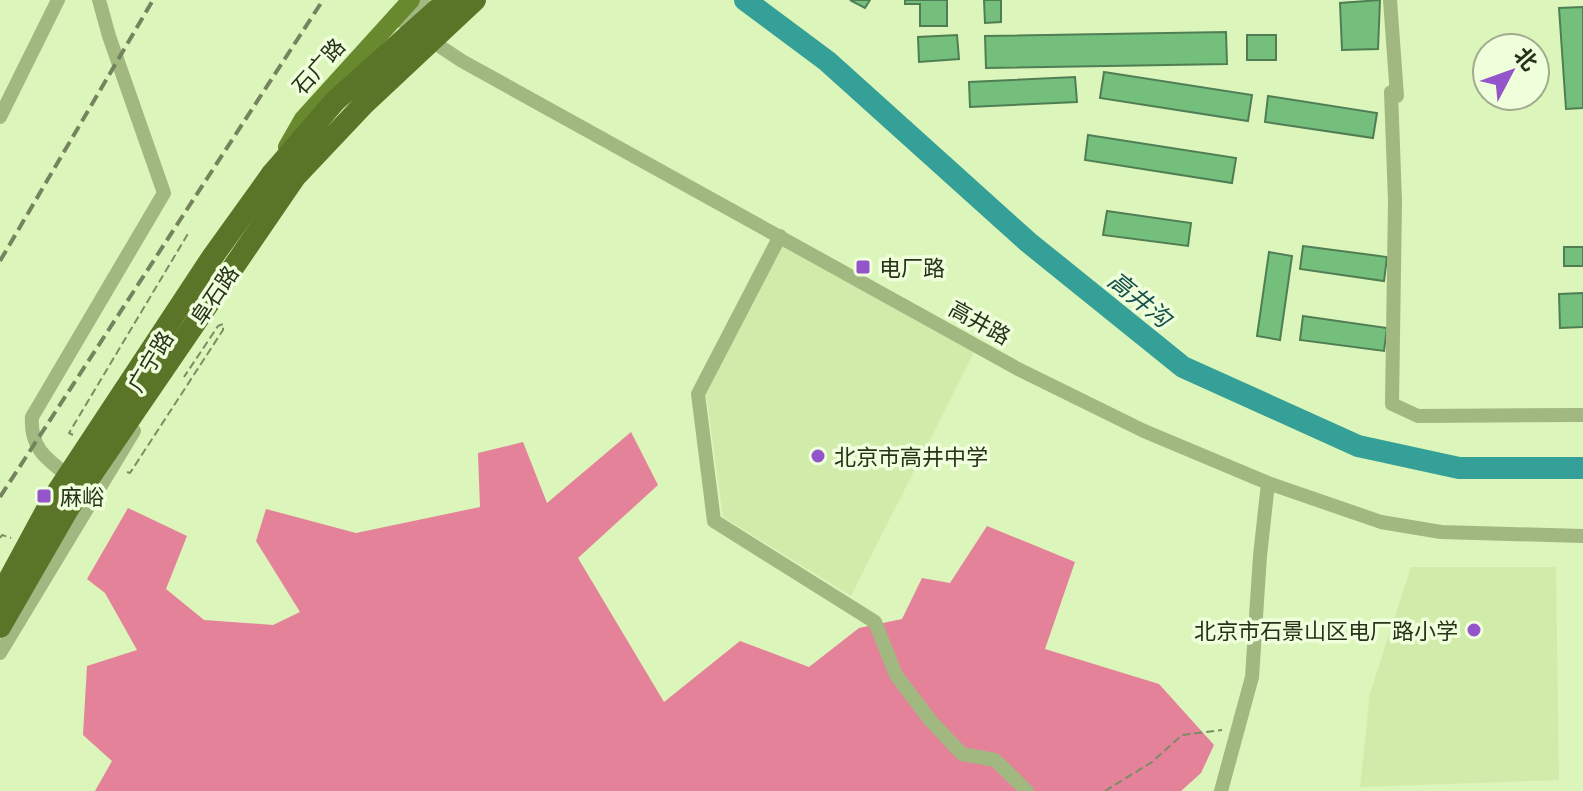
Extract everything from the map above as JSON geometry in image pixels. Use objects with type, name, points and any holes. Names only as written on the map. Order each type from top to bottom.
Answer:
[{"type":"highway","name":"阜石路","points":[[0,596],[52,500],[211,259],[272,174],[335,101],[448,0]]},
{"type":"highway","name":"阜石路","points":[[0,627],[68,509],[295,177],[364,104],[478,0]]},
{"type":"main road","name":"石广路","points":[[272,174],[303,119],[411,0]]},
{"type":"street","points":[[0,117],[58,0]]},
{"type":"street","points":[[67,475],[47,459],[35,443],[31,432],[32,417],[164,193],[99,0]]},
{"type":"street","name":"广宁路","points":[[0,580],[222,230],[260,177],[400,20],[423,0]]},
{"type":"street","name":"广宁路","points":[[0,653],[205,314],[290,188],[365,102],[478,0]]},
{"type":"street","points":[[1390,0],[1397,96],[1391,92],[1395,201],[1392,404],[1418,416],[1583,415]]},
{"type":"street","name":"高井路","points":[[400,20],[432,43],[1082,402],[1268,483],[1381,522],[1441,532],[1583,536]]},
{"type":"street","points":[[780,236],[698,394],[714,521],[875,622],[896,675],[930,720],[962,754],[995,760],[1027,791]]},
{"type":"street","points":[[1221,791],[1252,677],[1268,483]]},
{"type":"path","points":[[74,436],[69,433],[189,232]]},
{"type":"path","points":[[118,466],[130,473],[223,330],[223,324],[218,326],[184,377]]},
{"type":"path","points":[[0,538],[2,535],[10,540]]},
{"type":"path","points":[[1105,791],[1152,762],[1182,735],[1239,727]]},
{"type":"shaded area","name":"北京市高井中学","points":[[781,246],[974,352],[851,596],[723,517],[706,394]]},
{"type":"shaded area","points":[[631,432],[658,485],[578,558],[664,702],[740,641],[809,667],[859,628],[902,619],[922,578],[950,583],[987,526],[1075,562],[1045,649],[1159,684],[1214,745],[1201,773],[1181,791],[95,791],[112,761],[83,735],[87,666],[137,650],[105,593],[87,579],[128,508],[187,536],[166,589],[204,620],[273,625],[300,612],[256,541],[266,509],[356,533],[480,507],[478,453],[523,442],[547,503]]},
{"type":"shaded area","name":"北京市石景山区电厂路小学","points":[[1411,567],[1556,567],[1559,780],[1360,787],[1370,693]]},
{"type":"building","points":[[850,0],[870,0],[865,8]]},
{"type":"building","points":[[905,0],[947,0],[947,26],[920,26],[920,4],[905,4]]},
{"type":"building","points":[[984,0],[1001,0],[1001,22],[985,23]]},
{"type":"building","points":[[1380,0],[1378,49],[1342,50],[1340,3]]},
{"type":"building","points":[[1583,7],[1583,108],[1566,109],[1559,8]]},
{"type":"building","points":[[1226,32],[1227,64],[986,68],[985,36]]},
{"type":"building","points":[[957,35],[959,59],[919,62],[918,37]]},
{"type":"building","points":[[1247,35],[1276,35],[1276,60],[1247,60]]},
{"type":"building","points":[[1104,72],[1252,95],[1248,121],[1100,98]]},
{"type":"building","points":[[1075,77],[1077,102],[970,107],[969,82]]},
{"type":"building","points":[[1268,96],[1377,113],[1373,138],[1265,122]]},
{"type":"building","points":[[1088,135],[1236,158],[1232,183],[1085,160]]},
{"type":"building","points":[[1107,211],[1191,223],[1188,246],[1103,235]]},
{"type":"building","points":[[1303,246],[1387,257],[1384,281],[1300,269]]},
{"type":"building","points":[[1564,247],[1583,247],[1583,266],[1564,266]]},
{"type":"building","points":[[1269,252],[1292,256],[1280,340],[1257,336]]},
{"type":"building","points":[[1583,293],[1583,327],[1560,328],[1559,294]]},
{"type":"building","points":[[1303,316],[1387,328],[1384,351],[1300,340]]},
{"type":"waterway","name":"高井沟","points":[[745,0],[827,61],[1028,242],[1183,367],[1358,446],[1459,468],[1583,468]]},
{"type":"railway","points":[[0,261],[153,0]]},
{"type":"railway","points":[[0,497],[323,0]]},
{"type":"place","name":"电厂路","points":[[863,267]]},
{"type":"place","name":"北京市高井中学","points":[[818,456]]},
{"type":"place","name":"麻峪","points":[[44,496]]},
{"type":"place","name":"北京市石景山区电厂路小学","points":[[1474,630]]}]
